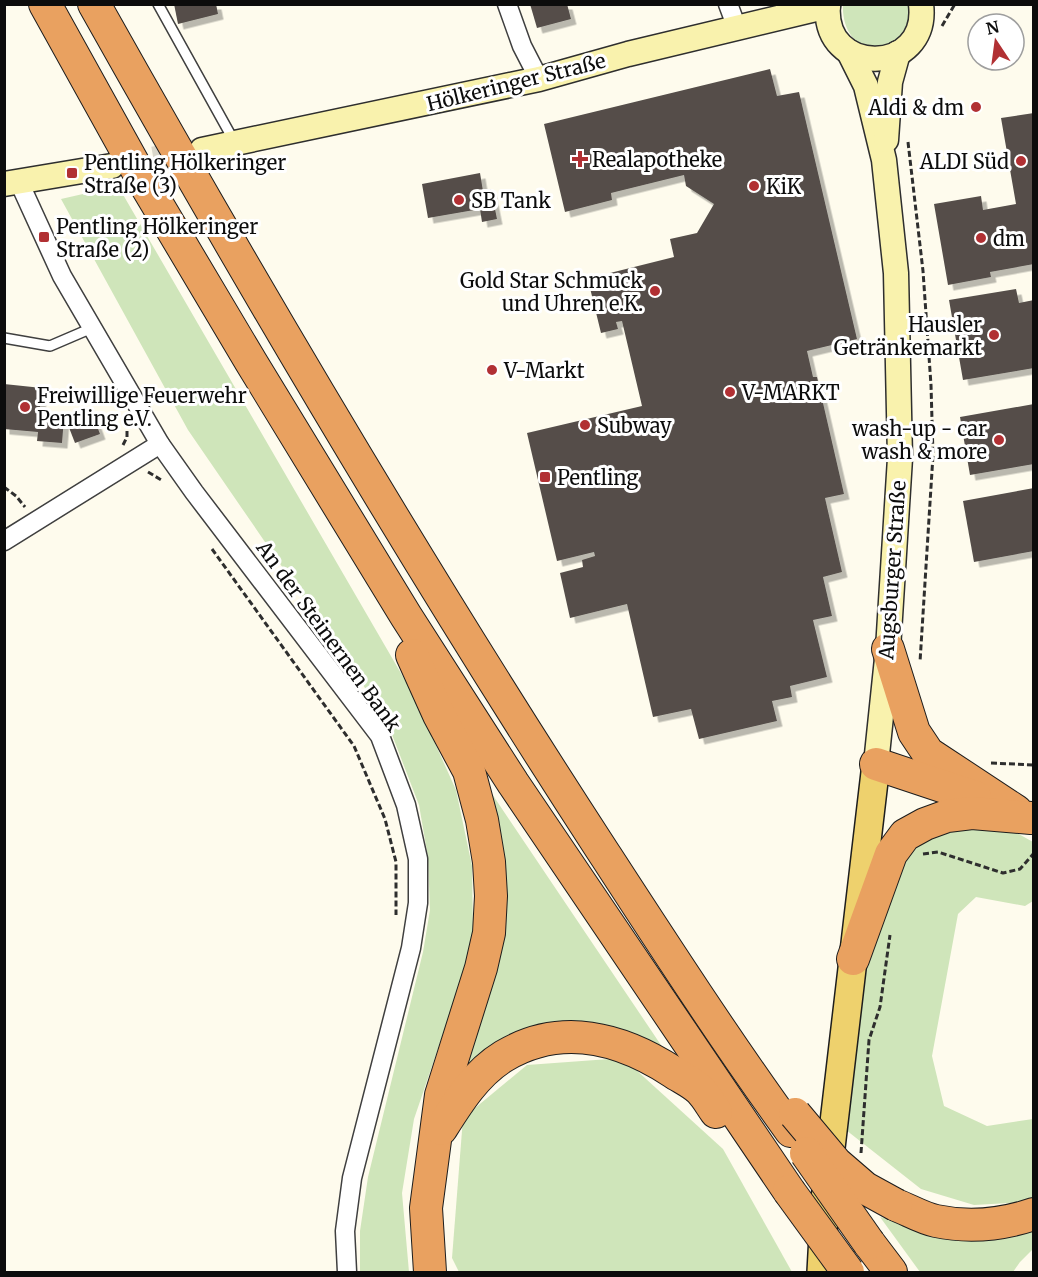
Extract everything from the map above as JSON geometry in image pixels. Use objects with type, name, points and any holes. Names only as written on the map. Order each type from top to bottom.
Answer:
[{"type":"highway","points":[[45,4],[141,177],[406,616],[519,793],[782,1182],[848,1272]]},
{"type":"highway","points":[[94,4],[189,174],[449,612],[727,1042],[793,1123],[869,1243],[891,1272]]},
{"type":"highway","points":[[406,616],[409,648],[439,715],[469,771],[482,820],[489,862],[489,933],[481,968],[441,1095],[426,1208],[430,1272]]},
{"type":"highway","points":[[888,649],[914,732],[928,753],[1027,816]]},
{"type":"highway","points":[[876,764],[1027,816]]},
{"type":"highway","points":[[853,959],[891,854],[905,835],[946,816],[972,813],[1027,816]]},
{"type":"highway","points":[[435,1137],[460,1099],[485,1071],[504,1057],[520,1048],[541,1042],[583,1036],[639,1052],[700,1090],[749,1159],[782,1182]]},
{"type":"highway","points":[[793,1123],[865,1188],[934,1221],[979,1226],[1034,1214]]},
{"type":"main road","points":[[821,1272],[825,1199],[876,764]]},
{"type":"street","points":[[507,4],[522,46],[539,79]]},
{"type":"street","points":[[728,4],[737,28]]},
{"type":"street","points":[[849,52],[861,58],[873,60],[898,54],[911,44],[919,30],[922,15],[921,4]]},
{"type":"street","name":"Hölkeringer Straße","points":[[202,150],[539,79],[628,54],[828,5]]},
{"type":"street","name":"Augsburger Straße","points":[[828,5],[828,20],[832,32],[839,44],[849,52],[866,86],[885,160],[896,273],[900,458],[888,649],[876,764]]},
{"type":"street","name":"Augsburger Straße","points":[[885,160],[890,82],[898,54]]},
{"type":"street","points":[[12,183],[112,166]]},
{"type":"street","name":"An der Steinernen Bank","points":[[12,183],[62,276],[160,444],[380,736],[394,770],[414,834],[418,859],[417,914],[411,948],[352,1178],[345,1231],[347,1272]]},
{"type":"street","points":[[4,541],[160,444]]},
{"type":"lane","points":[[158,4],[236,143]]},
{"type":"lane","points":[[4,338],[50,346],[92,328]]},
{"type":"path","points":[[908,137],[923,271],[933,454],[920,666]]},
{"type":"path","points":[[118,448],[127,437],[127,425],[124,418]]},
{"type":"path","points":[[160,444],[148,472],[164,481]]},
{"type":"path","points":[[4,487],[25,507],[18,511]]},
{"type":"path","points":[[211,548],[354,746],[386,819],[396,862],[396,922]]},
{"type":"path","points":[[987,763],[1034,765]]},
{"type":"path","points":[[919,855],[938,852],[1003,873],[1020,868],[1034,853]]},
{"type":"path","points":[[861,1156],[869,1040],[880,1007],[891,925]]},
{"type":"green space","points":[[843,5],[915,5],[916,13],[897,43],[873,47],[859,43],[849,33],[844,19]]},
{"type":"green space","points":[[118,186],[413,694],[456,790],[472,866],[473,933],[462,978],[414,1119],[402,1193],[409,1272],[360,1272],[360,1231],[368,1177],[423,952],[430,910],[428,857],[419,805],[391,732],[362,683],[188,430],[61,199]]},
{"type":"green space","points":[[482,779],[669,1057],[597,1029],[454,1090],[482,1003]]},
{"type":"green space","points":[[947,825],[1008,828],[1033,842],[1033,901],[1025,906],[976,897],[958,914],[932,1056],[944,1106],[987,1126],[1033,1119],[1033,1197],[1025,1202],[974,1205],[921,1189],[846,1130],[870,943],[901,852]]},
{"type":"green space","points":[[623,1058],[723,1149],[792,1272],[459,1272],[452,1258],[463,1118],[527,1065]]},
{"type":"green space","points":[[880,1217],[935,1230],[1033,1227],[1033,1249],[1013,1272],[920,1272]]},
{"type":"building","points":[[174,4],[216,4],[218,14],[178,24]]},
{"type":"building","points":[[530,4],[567,4],[571,19],[537,28]]},
{"type":"building","name":"V-MARKT","points":[[770,69],[777,96],[799,92],[857,339],[807,351],[813,377],[817,377],[844,494],[825,498],[842,572],[823,577],[832,616],[813,620],[827,677],[790,686],[792,697],[772,701],[777,721],[699,739],[691,709],[653,717],[627,604],[570,618],[560,573],[583,567],[582,560],[595,556],[594,552],[557,561],[527,433],[642,406],[622,321],[616,322],[618,329],[601,333],[590,288],[613,282],[610,273],[674,257],[670,239],[697,233],[714,204],[686,186],[684,175],[611,193],[612,200],[565,212],[544,124]]},
{"type":"building","name":"dm","points":[[1034,113],[1034,264],[990,272],[991,277],[948,285],[934,204],[981,196],[983,210],[1016,204],[1001,118]]},
{"type":"building","name":"SB Tank","points":[[480,173],[483,191],[491,189],[497,219],[482,222],[480,209],[428,218],[422,184]]},
{"type":"building","name":"Hausler Getränkemarkt","points":[[1016,289],[1019,303],[1034,300],[1034,368],[963,380],[949,300]]},
{"type":"building","points":[[4,384],[42,388],[39,415],[64,418],[62,443],[37,441],[38,432],[4,429]]},
{"type":"building","name":"wash-up - car wash & more","points":[[1034,404],[1034,464],[970,475],[960,417]]},
{"type":"building","points":[[93,415],[100,434],[75,443],[68,425]]},
{"type":"building","points":[[1034,488],[1034,551],[974,562],[963,501]]},
{"type":"tunnel","points":[[118,165],[196,151]]},
{"type":"place","name":"Aldi & dm","points":[[976,107]]},
{"type":"place","name":"Realapotheke","points":[[580,159]]},
{"type":"place","name":"ALDI Süd","points":[[1021,161]]},
{"type":"place","name":"Pentling Hölkeringer Straße (3)","points":[[72,173]]},
{"type":"place","name":"KiK","points":[[754,186]]},
{"type":"place","name":"SB Tank","points":[[459,200]]},
{"type":"place","name":"Pentling Hölkeringer Straße (2)","points":[[44,237]]},
{"type":"place","name":"dm","points":[[981,238]]},
{"type":"place","name":"Gold Star Schmuck und Uhren e.K.","points":[[655,291]]},
{"type":"place","name":"Hausler Getränkemarkt","points":[[994,335]]},
{"type":"place","name":"V-Markt","points":[[492,370]]},
{"type":"place","name":"V-MARKT","points":[[730,392]]},
{"type":"place","name":"Freiwillige Feuerwehr Pentling e.V.","points":[[25,407]]},
{"type":"place","name":"Subway","points":[[585,425]]},
{"type":"place","name":"wash-up - car wash & more","points":[[999,440]]},
{"type":"place","name":"Pentling","points":[[545,477]]}]
